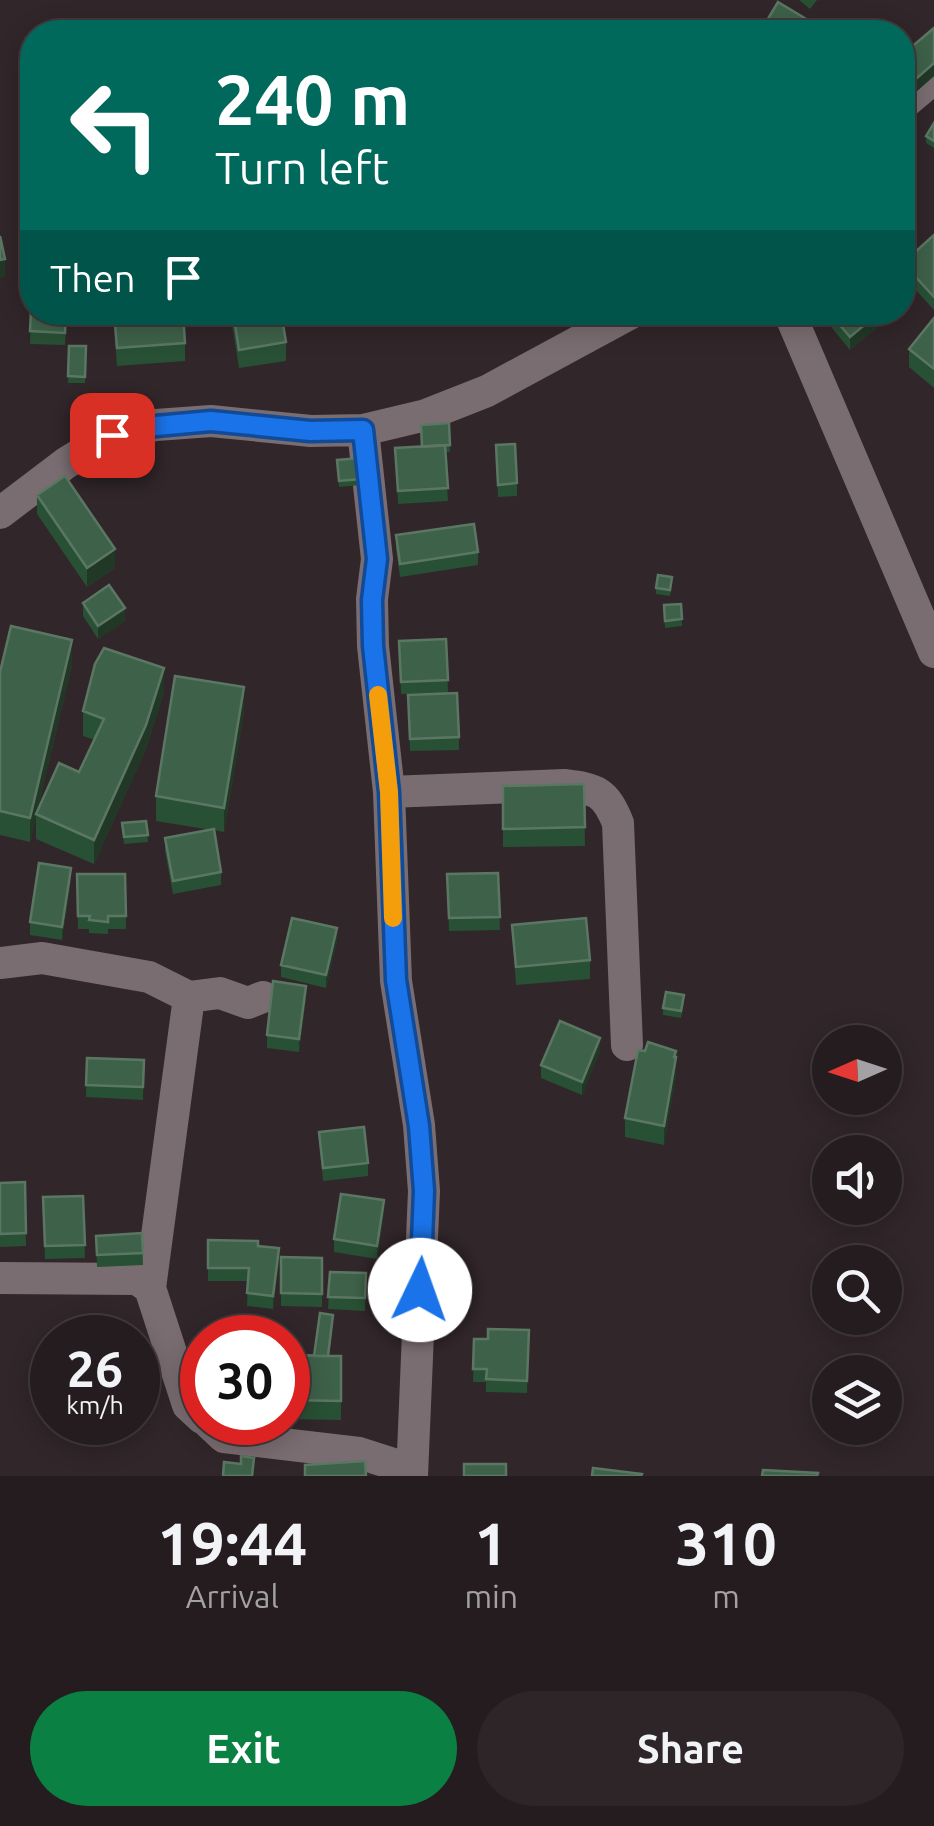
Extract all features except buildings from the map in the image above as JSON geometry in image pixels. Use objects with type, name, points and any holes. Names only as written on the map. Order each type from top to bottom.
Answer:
[{"type":"street","points":[[0,512],[66,462],[112,435],[211,421],[310,431],[363,430],[426,415],[486,391],[610,325]]},
{"type":"street","points":[[795,325],[934,652]]},
{"type":"street","points":[[292,1445],[359,1453],[412,1473],[424,1191],[419,1126],[396,980],[389,792],[373,646],[372,600],[377,559],[363,430]]},
{"type":"street","points":[[389,792],[564,785],[591,788],[610,804],[618,823],[627,1045]]},
{"type":"street","points":[[0,963],[42,958],[149,977],[189,997],[220,992],[248,1003],[263,998]]},
{"type":"street","points":[[180,1380],[150,1288],[189,997]]},
{"type":"street","points":[[0,1278],[137,1279],[150,1288]]},
{"type":"slow traffic","points":[[378,695],[389,792],[393,918]]},
{"type":"route","points":[[112,435],[211,421],[310,431],[363,430],[377,559],[372,600],[373,646],[389,792],[396,980],[419,1126],[424,1191],[420,1290]]}]
